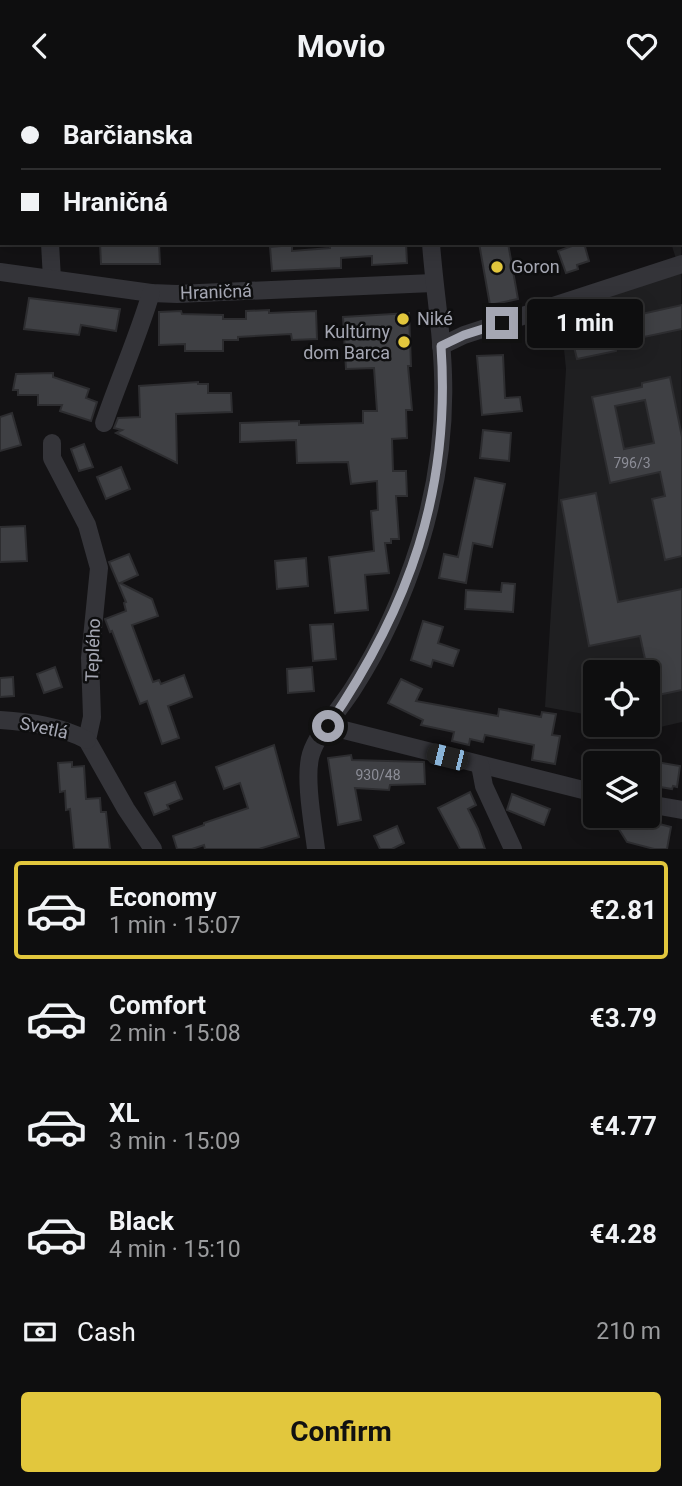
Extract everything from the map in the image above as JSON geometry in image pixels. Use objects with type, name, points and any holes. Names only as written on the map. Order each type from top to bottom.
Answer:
[{"type":"street","points":[[50,245],[52,279]]},
{"type":"street","points":[[316,849],[311,807],[310,755],[380,643],[399,603],[433,497],[439,453],[443,378],[431,245]]},
{"type":"street","points":[[441,346],[464,335],[682,264]]},
{"type":"street","name":"Hraničná","points":[[0,272],[151,293],[433,283]]},
{"type":"street","points":[[104,423],[151,293]]},
{"type":"street","name":"Teplého","points":[[52,443],[52,458],[86,524],[99,568],[90,658],[92,717],[87,740]]},
{"type":"street","name":"Svetlá","points":[[0,720],[70,731],[87,740]]},
{"type":"street","points":[[328,726],[583,790]]},
{"type":"street","points":[[87,740],[126,809],[153,849]]},
{"type":"street","points":[[480,765],[484,786],[513,849]]},
{"type":"street","points":[[660,806],[682,810]]},
{"type":"shaded area","points":[[672,245],[681,245],[682,722],[660,727],[660,660],[583,660],[583,714],[545,707],[566,369],[563,339],[553,307],[678,265]]},
{"type":"building","points":[[100,245],[159,245],[160,264],[101,264]]},
{"type":"building","points":[[292,245],[292,251],[330,248],[330,245],[406,245],[407,263],[372,265],[372,256],[341,258],[341,268],[272,271],[270,247]]},
{"type":"building","points":[[479,245],[508,245],[518,299],[490,305]]},
{"type":"building","points":[[574,245],[585,245],[589,261],[566,273],[558,251]]},
{"type":"building","points":[[29,298],[120,309],[116,331],[81,325],[79,335],[24,329]]},
{"type":"building","points":[[682,305],[682,329],[615,343],[616,351],[577,359],[571,335],[611,327],[610,321]]},
{"type":"building","points":[[269,310],[269,313],[316,311],[317,339],[292,340],[291,334],[238,337],[238,340],[223,340],[223,351],[185,351],[185,344],[159,345],[159,312],[181,311],[182,314],[223,315],[223,319],[246,319],[246,311]]},
{"type":"building","points":[[409,313],[411,366],[408,366],[412,410],[406,410],[407,438],[392,439],[393,471],[406,471],[407,496],[396,496],[399,539],[391,539],[391,543],[385,543],[389,573],[365,575],[368,610],[335,613],[329,557],[374,551],[371,511],[378,510],[377,481],[351,484],[348,462],[297,463],[296,440],[240,442],[240,423],[363,423],[363,411],[377,411],[374,368],[346,369],[343,317]]},
{"type":"building","points":[[503,355],[505,398],[520,397],[522,411],[482,415],[477,356]]},
{"type":"building","points":[[53,373],[53,377],[89,389],[86,398],[97,402],[91,421],[60,411],[62,405],[38,405],[38,395],[18,395],[18,390],[13,390],[16,374]]},
{"type":"building","points":[[670,377],[682,437],[682,556],[665,560],[652,499],[665,496],[660,472],[610,483],[592,397],[642,387],[642,383]],"holes":[[[645,400],[654,443],[624,449],[615,406]]]},
{"type":"building","points":[[198,382],[208,384],[208,393],[231,393],[232,412],[176,414],[177,463],[116,433],[122,430],[114,428],[118,418],[140,417],[139,386]]},
{"type":"building","points":[[12,413],[21,445],[0,451],[0,417]]},
{"type":"building","points":[[483,430],[511,433],[509,461],[480,458]]},
{"type":"building","points":[[84,444],[93,467],[79,471],[71,449]]},
{"type":"building","points":[[121,467],[130,489],[106,499],[97,477]]},
{"type":"building","points":[[475,478],[505,484],[492,547],[473,543],[466,583],[439,578],[444,554],[458,557]]},
{"type":"building","points":[[596,493],[618,602],[682,589],[682,690],[660,695],[660,660],[645,660],[640,636],[589,646],[561,500]]},
{"type":"building","points":[[25,526],[27,561],[0,562],[0,527]]},
{"type":"building","points":[[129,554],[138,575],[120,583],[152,599],[158,616],[132,625],[153,682],[159,680],[161,684],[184,675],[192,697],[168,706],[179,738],[162,744],[147,701],[140,704],[105,619],[126,611],[126,602],[109,562]]},
{"type":"building","points":[[306,558],[308,586],[277,589],[275,561]]},
{"type":"building","points":[[502,583],[515,584],[513,612],[465,609],[466,590],[501,592]]},
{"type":"building","points":[[423,621],[443,627],[438,643],[459,650],[453,666],[433,660],[431,667],[411,660]]},
{"type":"building","points":[[333,624],[336,659],[313,661],[310,625]]},
{"type":"building","points":[[55,667],[62,687],[44,693],[37,674]]},
{"type":"building","points":[[312,667],[314,691],[288,693],[287,669]]},
{"type":"building","points":[[13,677],[14,696],[0,697],[0,678]]},
{"type":"building","points":[[401,679],[422,689],[416,701],[498,716],[499,709],[541,717],[542,712],[556,714],[552,735],[560,736],[555,764],[532,760],[534,745],[485,735],[483,742],[470,739],[469,745],[452,741],[454,732],[421,725],[423,720],[388,703]]},
{"type":"building","points":[[274,745],[299,837],[259,849],[205,849],[204,845],[192,849],[177,849],[173,836],[248,808],[240,783],[224,789],[216,767]]},
{"type":"building","points":[[351,755],[352,760],[424,762],[425,784],[390,785],[389,790],[355,788],[361,820],[338,825],[328,758]]},
{"type":"building","points":[[72,762],[72,767],[84,766],[86,799],[100,798],[101,812],[106,812],[110,849],[74,849],[70,809],[66,810],[65,791],[60,792],[58,763]]},
{"type":"building","points":[[660,763],[680,766],[677,787],[673,786],[672,789],[660,787]]},
{"type":"building","points":[[175,782],[182,799],[167,805],[169,809],[154,815],[145,793]]},
{"type":"building","points":[[470,792],[476,805],[468,809],[485,849],[460,849],[438,808]]},
{"type":"building","points":[[512,794],[550,809],[544,825],[507,810]]},
{"type":"building","points":[[660,824],[671,827],[667,849],[654,849],[627,842],[618,828],[660,828]]},
{"type":"building","points":[[397,826],[404,843],[392,849],[380,849],[374,836]]},
{"type":"place","name":"Goron","points":[[497,267]]},
{"type":"place","name":"Niké","points":[[403,319]]},
{"type":"place","name":"Kultúrny dom Barca","points":[[404,342]]},
{"type":"route","points":[[328,726],[380,643],[399,603],[433,497],[439,453],[443,378],[441,346],[464,335],[502,323]]}]
